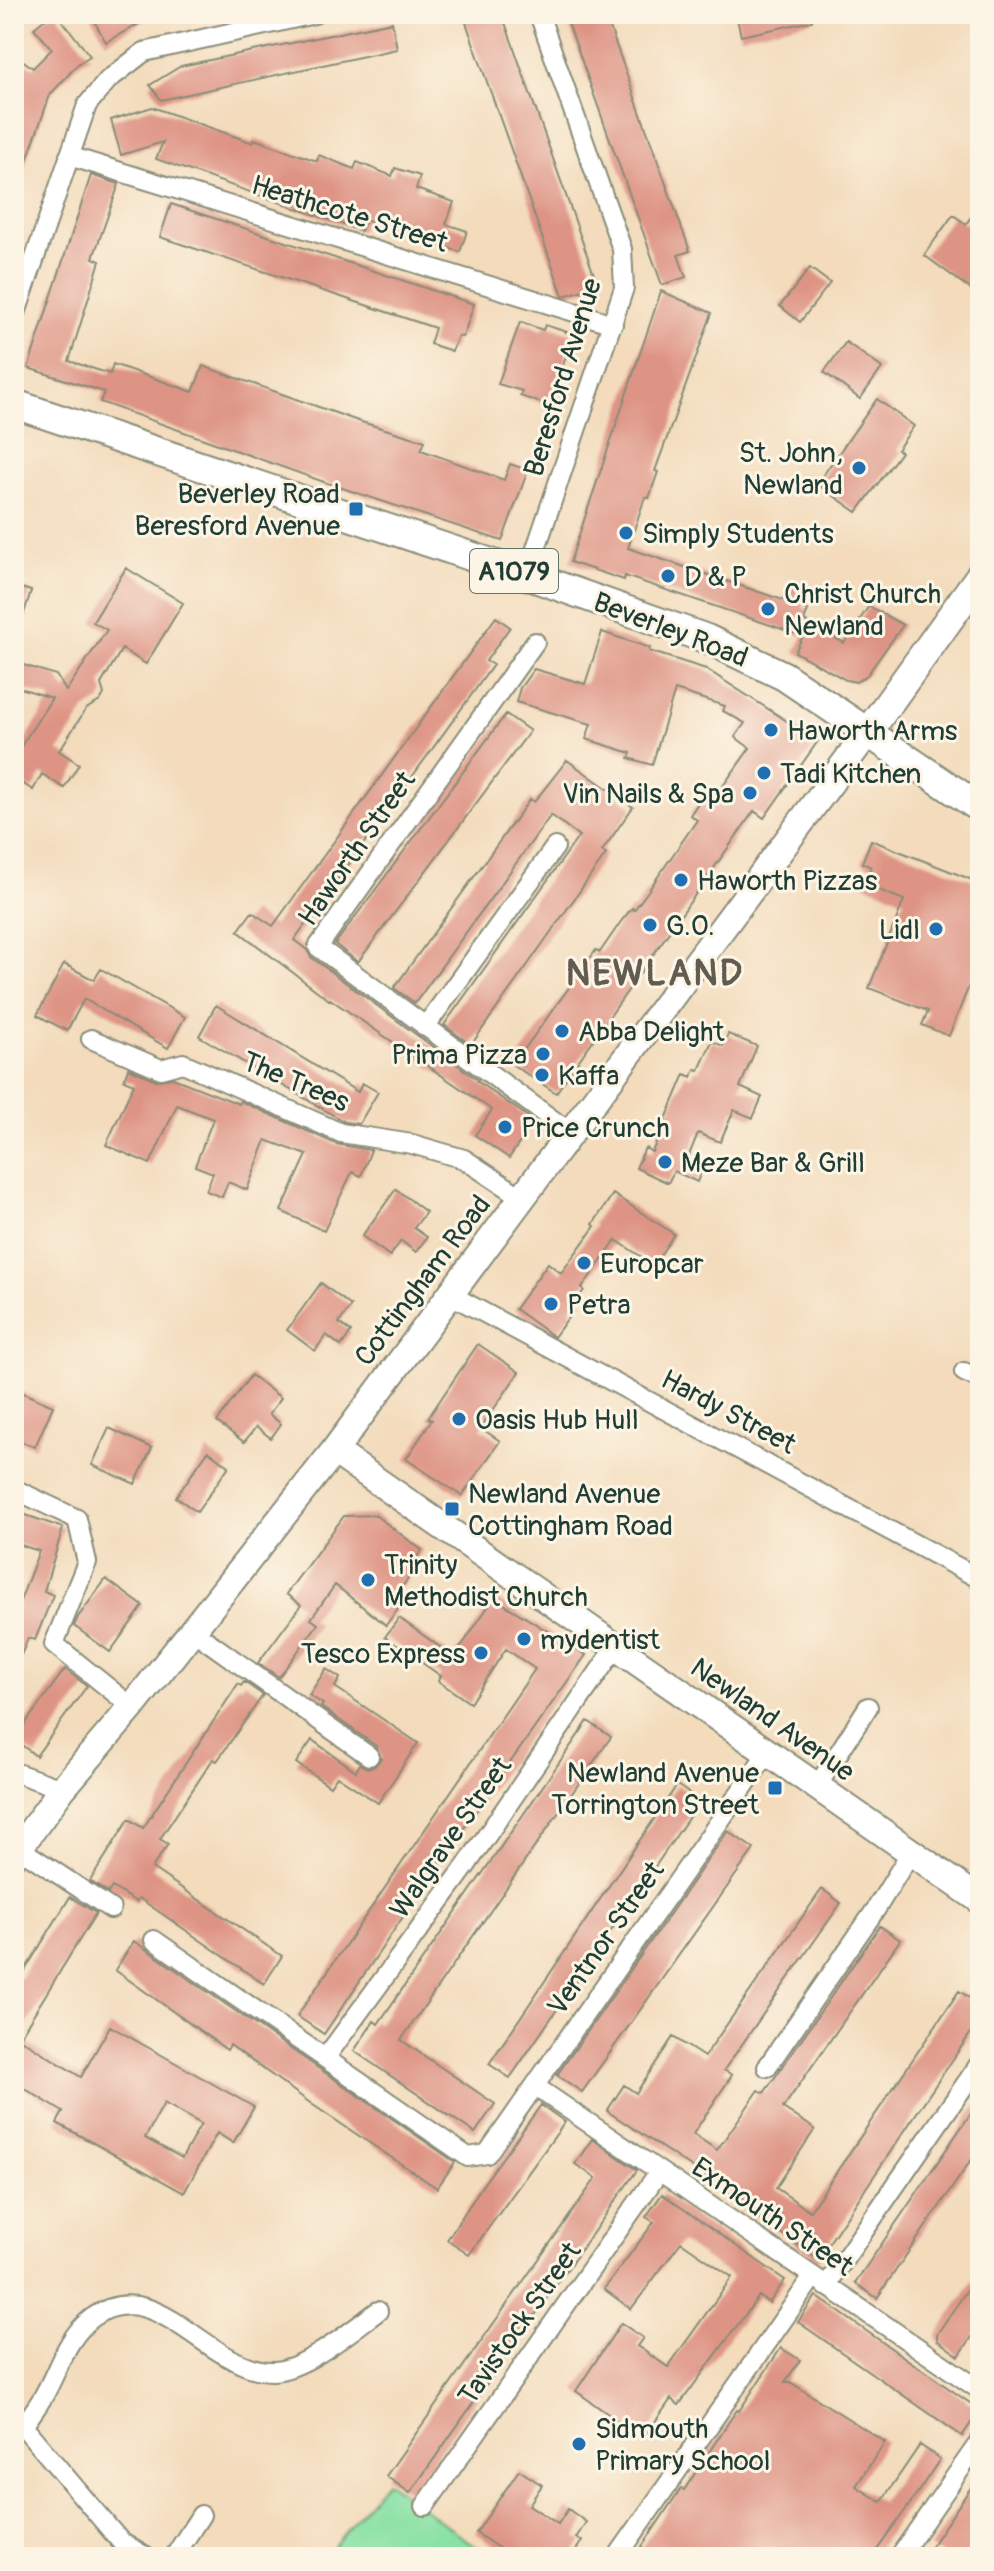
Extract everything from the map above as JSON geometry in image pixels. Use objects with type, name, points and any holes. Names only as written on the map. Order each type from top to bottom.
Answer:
[{"type":"main road","name":"Beverley Road","points":[[14,404],[527,575],[707,639],[784,676],[980,808]]},
{"type":"main road","points":[[868,732],[980,576]]},
{"type":"main road","name":"Cottingham Road","points":[[16,1851],[62,1789],[132,1707],[334,1451],[868,732]]},
{"type":"main road","name":"Newland Avenue","points":[[334,1451],[980,1900]]},
{"type":"street","points":[[14,319],[87,105],[108,80],[144,52],[314,14]]},
{"type":"street","name":"Beresford Avenue","points":[[527,575],[624,288],[622,249],[539,14]]},
{"type":"street","name":"Heathcote Street","points":[[69,156],[613,324]]},
{"type":"street","name":"Haworth Street","points":[[535,642],[318,947],[572,1134]]},
{"type":"street","points":[[425,1027],[555,847]]},
{"type":"street","name":"The Trees","points":[[91,1039],[161,1069],[183,1063],[341,1133],[412,1144],[464,1159],[524,1199]]},
{"type":"street","name":"Hardy Street","points":[[451,1295],[980,1579]]},
{"type":"street","points":[[14,1489],[77,1519],[87,1562],[54,1644],[132,1707]]},
{"type":"street","points":[[193,1631],[369,1756]]},
{"type":"street","name":"Walgrave Street","points":[[326,2057],[466,1866],[615,1648]]},
{"type":"street","points":[[816,1788],[868,1707]]},
{"type":"street","name":"Ventnor Street","points":[[326,2057],[468,2157],[487,2154],[768,1752]]},
{"type":"street","points":[[14,1772],[62,1789]]},
{"type":"street","points":[[16,1851],[111,1909]]},
{"type":"street","points":[[767,2067],[876,1909],[911,1852]]},
{"type":"street","points":[[154,1940],[326,2057]]},
{"type":"street","points":[[617,2557],[980,2063]]},
{"type":"street","name":"Exmouth Street","points":[[536,2087],[978,2385]]},
{"type":"street","name":"Tavistock Street","points":[[425,2506],[659,2172]]},
{"type":"street","points":[[146,2557],[121,2542],[19,2422],[44,2395],[74,2335],[92,2318],[107,2310],[127,2305],[150,2309],[175,2321],[230,2361],[274,2371],[299,2364],[378,2311]]},
{"type":"street","points":[[899,2557],[980,2441]]},
{"type":"street","points":[[174,2557],[201,2515]]},
{"type":"green space","points":[[386,2481],[490,2557],[325,2557]]},
{"type":"building","points":[[51,14],[57,14],[90,56],[78,64],[50,95],[14,191],[14,54],[33,68],[52,49],[34,28]]},
{"type":"building","points":[[90,14],[157,14],[106,42]]},
{"type":"building","points":[[463,14],[502,14],[598,286],[563,296]]},
{"type":"building","points":[[565,14],[605,14],[690,251],[678,255],[686,277],[662,285]]},
{"type":"building","points":[[736,14],[812,14],[812,21],[741,36]]},
{"type":"building","points":[[392,22],[397,49],[161,100],[150,85],[181,66]]},
{"type":"building","points":[[152,107],[253,143],[254,139],[317,161],[319,155],[354,169],[357,162],[392,176],[395,168],[420,176],[416,189],[454,202],[446,224],[467,231],[460,252],[365,220],[361,231],[156,159],[163,142],[121,155],[111,120]]},
{"type":"building","points":[[91,175],[119,184],[93,258],[100,261],[69,361],[110,374],[113,364],[193,392],[203,366],[358,421],[425,441],[421,450],[504,480],[510,464],[528,470],[502,541],[324,482],[100,402],[104,392],[28,368]]},
{"type":"building","points":[[171,204],[474,304],[463,337],[458,336],[452,351],[430,344],[435,328],[160,237]]},
{"type":"building","points":[[980,204],[980,296],[924,255],[953,215],[966,224]]},
{"type":"building","points":[[810,268],[830,283],[800,322],[780,306]]},
{"type":"building","points":[[661,291],[712,313],[655,471],[658,472],[649,498],[645,497],[628,548],[783,600],[789,584],[809,591],[803,608],[808,610],[804,621],[844,643],[869,606],[903,625],[867,675],[856,682],[846,680],[795,652],[803,636],[625,576],[624,580],[570,562]]},
{"type":"building","points":[[520,322],[543,330],[545,325],[573,334],[550,406],[520,396],[522,391],[498,384]]},
{"type":"building","points":[[846,342],[882,368],[860,399],[824,372]]},
{"type":"building","name":"St. John, Newland","points":[[877,399],[914,426],[897,450],[901,452],[857,512],[817,484]]},
{"type":"building","points":[[126,568],[183,603],[146,664],[122,649],[101,684],[104,694],[100,701],[86,709],[59,751],[79,764],[64,788],[42,774],[33,790],[14,778],[14,757],[52,698],[14,686],[14,662],[56,675],[66,691],[107,630],[93,622]]},
{"type":"building","points":[[14,586],[31,591],[17,635],[14,634]]},
{"type":"building","points":[[496,617],[510,627],[486,661],[493,665],[294,940],[311,957],[534,1121],[509,1158],[475,1135],[492,1110],[329,1000],[238,931],[252,912],[273,926]]},
{"type":"building","points":[[602,632],[706,669],[818,741],[764,818],[754,811],[556,1093],[513,1065],[596,950],[600,952],[622,920],[648,891],[697,820],[690,815],[706,791],[715,797],[750,748],[735,737],[745,723],[723,711],[725,706],[675,690],[652,765],[629,758],[631,753],[586,739],[591,724],[516,702],[520,688],[534,669],[585,684]]},
{"type":"building","points":[[506,714],[530,731],[358,962],[335,944]]},
{"type":"building","points":[[567,760],[633,807],[602,851],[606,854],[471,1045],[444,1025],[579,836],[551,815],[415,1003],[394,988],[530,799],[534,802]]},
{"type":"building","name":"Lidl","points":[[871,840],[980,883],[980,958],[949,1036],[922,1025],[928,1011],[869,988],[904,900],[864,884],[871,867],[862,863]]},
{"type":"building","points":[[64,964],[94,980],[101,969],[185,1017],[168,1048],[84,999],[67,1031],[37,1015]]},
{"type":"building","points":[[216,1005],[358,1092],[362,1083],[378,1092],[359,1124],[345,1122],[199,1036]]},
{"type":"building","points":[[728,1034],[757,1046],[740,1087],[762,1097],[753,1118],[734,1110],[720,1142],[698,1133],[687,1160],[703,1168],[697,1182],[674,1171],[668,1183],[636,1168],[645,1148],[652,1152],[685,1074],[692,1077],[695,1069],[699,1070],[712,1041],[723,1046]]},
{"type":"building","points":[[128,1068],[156,1080],[173,1078],[239,1104],[240,1101],[336,1144],[371,1150],[361,1176],[352,1172],[324,1231],[281,1211],[307,1155],[266,1140],[247,1190],[228,1182],[222,1197],[206,1191],[213,1173],[195,1166],[213,1119],[177,1105],[150,1164],[106,1145],[134,1084],[124,1080]]},
{"type":"building","points":[[396,1189],[426,1212],[414,1228],[427,1237],[416,1252],[401,1241],[390,1256],[362,1236]]},
{"type":"building","points":[[613,1194],[674,1234],[654,1265],[616,1240],[582,1288],[584,1290],[570,1310],[573,1311],[554,1337],[515,1309],[548,1263],[561,1273],[595,1226],[593,1224]]},
{"type":"building","points":[[321,1283],[351,1306],[339,1323],[351,1332],[341,1346],[326,1335],[315,1351],[287,1330]]},
{"type":"building","name":"Oasis Hub Hull","points":[[478,1344],[519,1372],[481,1428],[500,1441],[462,1496],[406,1459],[432,1420],[428,1418]]},
{"type":"building","points":[[251,1375],[281,1398],[269,1414],[281,1424],[271,1438],[256,1427],[244,1442],[217,1422]]},
{"type":"building","points":[[14,1389],[53,1406],[35,1447],[14,1439]]},
{"type":"building","points":[[109,1428],[152,1448],[135,1484],[92,1465]]},
{"type":"building","points":[[208,1451],[229,1466],[197,1512],[176,1497]]},
{"type":"building","points":[[20,1513],[63,1528],[44,1591],[53,1595],[35,1640],[28,1638],[14,1672],[14,1617],[39,1551],[14,1543],[14,1528]]},
{"type":"building","name":"Trinity Methodist Church","points":[[375,1515],[422,1550],[411,1565],[416,1568],[392,1600],[400,1606],[386,1625],[335,1585],[311,1619],[318,1624],[279,1677],[258,1663],[301,1605],[286,1594],[344,1516]]},
{"type":"building","points":[[106,1579],[143,1606],[110,1652],[74,1626]]},
{"type":"building","points":[[494,1598],[586,1655],[324,2034],[297,2016],[535,1669],[506,1649],[470,1703],[438,1681],[441,1676],[385,1637],[399,1618],[454,1657]]},
{"type":"building","points":[[65,1669],[87,1686],[36,1756],[14,1739]]},
{"type":"building","points":[[326,1669],[340,1678],[335,1687],[418,1743],[378,1803],[337,1776],[330,1786],[296,1763],[312,1740],[356,1771],[360,1764],[367,1768],[375,1766],[381,1758],[376,1746],[309,1695]]},
{"type":"building","points":[[244,1682],[263,1695],[217,1761],[213,1759],[160,1839],[168,1844],[152,1868],[282,1956],[264,1984],[139,1898],[136,1902],[112,1887],[108,1893],[90,1881],[129,1819],[143,1828],[238,1684],[241,1686]]},
{"type":"building","points":[[588,1721],[611,1737],[401,2040],[495,2104],[475,2133],[354,2051],[374,2021],[378,2024]]},
{"type":"building","points":[[677,1785],[700,1801],[510,2078],[489,2064]]},
{"type":"building","points":[[728,1831],[754,1849],[582,2092],[557,2075]]},
{"type":"building","points":[[822,1889],[841,1903],[724,2070],[732,2075],[693,2134],[717,2150],[759,2090],[764,2093],[880,1926],[900,1940],[783,2108],[815,2129],[776,2188],[810,2211],[959,1991],[980,2005],[980,2019],[818,2259],[737,2203],[739,2199],[607,2111],[624,2085],[636,2093],[673,2037],[704,2057]]},
{"type":"building","points":[[70,1897],[96,1913],[19,2038],[81,2077],[110,2026],[254,2107],[233,2143],[217,2133],[184,2193],[57,2123],[63,2112],[14,2082],[14,1988]],"holes":[[[164,2103],[201,2124],[182,2158],[145,2138]]]},
{"type":"building","points":[[134,1941],[455,2162],[437,2188],[230,2045],[227,2050],[115,1970]]},
{"type":"building","points":[[980,2100],[980,2147],[877,2298],[855,2283]]},
{"type":"building","points":[[541,2105],[565,2122],[469,2255],[447,2240]]},
{"type":"building","points":[[592,2139],[637,2170],[410,2493],[386,2476],[596,2178],[575,2164]]},
{"type":"building","points":[[662,2194],[785,2280],[769,2303],[759,2296],[679,2405],[671,2399],[643,2439],[576,2391],[621,2323],[643,2338],[637,2346],[668,2367],[732,2277],[681,2242],[631,2309],[604,2289],[654,2222],[646,2217]]},
{"type":"building","points":[[980,2271],[980,2325],[959,2356],[937,2340],[937,2334]]},
{"type":"building","points":[[816,2296],[980,2410],[962,2436],[798,2322]]},
{"type":"building","points":[[781,2348],[800,2360],[785,2382],[790,2382],[885,2442],[856,2486],[881,2502],[920,2445],[940,2459],[914,2498],[872,2557],[635,2557],[681,2488],[684,2490]]},
{"type":"building","points":[[519,2470],[542,2485],[529,2505],[558,2524],[568,2509],[586,2522],[576,2538],[582,2541],[571,2557],[512,2557],[476,2533]]},
{"type":"building","points":[[980,2474],[980,2557],[945,2557],[930,2548]]},
{"type":"place","name":"St. John, Newland","points":[[859,468]]},
{"type":"place","name":"Beverley Road Beresford Avenue","points":[[356,509]]},
{"type":"place","name":"Simply Students","points":[[626,533]]},
{"type":"place","name":"D & P","points":[[668,576]]},
{"type":"place","name":"Christ Church Newland","points":[[768,609]]},
{"type":"place","name":"Haworth Arms","points":[[771,730]]},
{"type":"place","name":"Tadi Kitchen","points":[[764,773]]},
{"type":"place","name":"Vin Nails & Spa","points":[[750,793]]},
{"type":"place","name":"Haworth Pizzas","points":[[681,880]]},
{"type":"place","name":"G.O.","points":[[650,925]]},
{"type":"place","name":"Lidl","points":[[936,929]]},
{"type":"place","name":"Abba Delight","points":[[562,1031]]},
{"type":"place","name":"Prima Pizza","points":[[543,1054]]},
{"type":"place","name":"Kaffa","points":[[542,1075]]},
{"type":"place","name":"Price Crunch","points":[[505,1127]]},
{"type":"place","name":"Meze Bar & Grill","points":[[665,1162]]},
{"type":"place","name":"Europcar","points":[[584,1263]]},
{"type":"place","name":"Petra","points":[[551,1304]]},
{"type":"place","name":"Oasis Hub Hull","points":[[459,1419]]},
{"type":"place","name":"Newland Avenue Cottingham Road","points":[[452,1509]]},
{"type":"place","name":"Trinity Methodist Church","points":[[368,1580]]},
{"type":"place","name":"mydentist","points":[[524,1639]]},
{"type":"place","name":"Tesco Express","points":[[481,1653]]},
{"type":"place","name":"Newland Avenue Torrington Street","points":[[775,1788]]},
{"type":"place","name":"Sidmouth Primary School","points":[[579,2444]]},
{"type":"district","name":"NEWLAND","points":[[655,972]]}]
